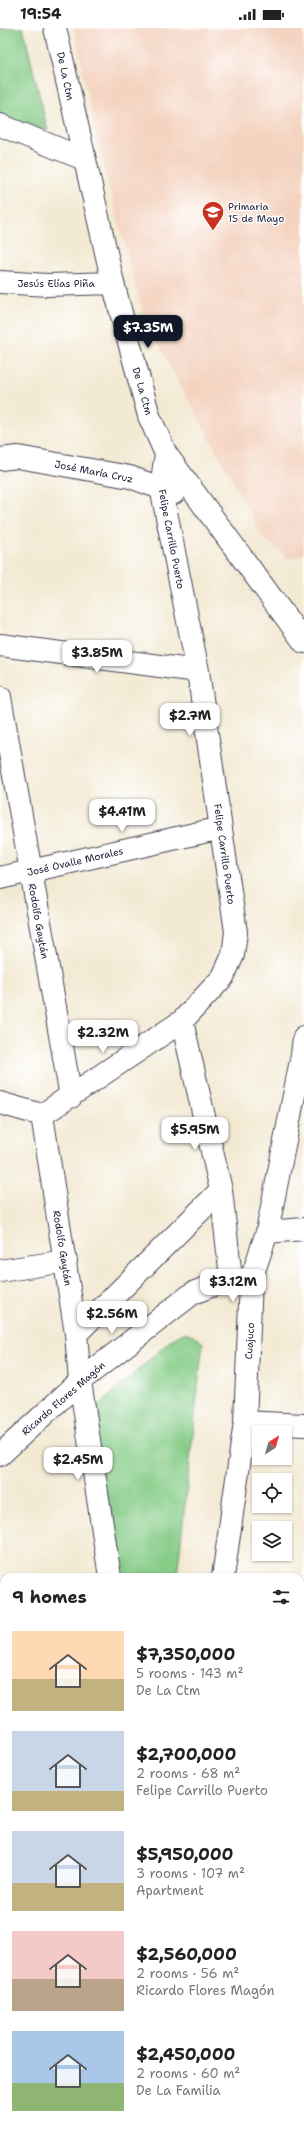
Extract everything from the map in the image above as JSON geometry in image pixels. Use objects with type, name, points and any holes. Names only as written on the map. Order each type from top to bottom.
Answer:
[{"type":"street","name":"De La Ctm","points":[[55,28],[113,283],[150,416],[166,454],[304,642]]},
{"type":"street","points":[[0,125],[84,159]]},
{"type":"street","name":"Jesús Elías Piña","points":[[0,282],[48,285],[113,283]]},
{"type":"street","name":"Felipe Carrillo Puerto","points":[[42,1115],[182,1020],[223,977],[233,955],[236,932],[198,671],[161,487],[166,454]]},
{"type":"street","name":"José María Cruz","points":[[0,459],[18,457],[130,477],[161,487],[206,509]]},
{"type":"street","points":[[0,645],[198,671]]},
{"type":"street","name":"Rodolfo Gaytán","points":[[0,697],[70,1097]]},
{"type":"street","name":"José Ovalle Morales","points":[[0,878],[221,828]]},
{"type":"street","points":[[182,1020],[241,1279]]},
{"type":"street","name":"Cuajuco","points":[[224,1573],[245,1422],[241,1279],[267,1232],[303,1049]]},
{"type":"street","points":[[0,1103],[42,1115]]},
{"type":"street","name":"Rodolfo Gaytán","points":[[42,1115],[66,1261],[76,1334],[80,1381],[109,1573]]},
{"type":"street","points":[[76,1334],[221,1190]]},
{"type":"street","points":[[267,1232],[304,1229]]},
{"type":"street","points":[[0,1271],[66,1261]]},
{"type":"street","name":"Ricardo Flores Magón","points":[[0,1455],[80,1381],[193,1293],[241,1279]]},
{"type":"street","points":[[245,1422],[304,1425]]},
{"type":"shaded area","name":"Primaria 15 de Mayo","points":[[74,28],[304,28],[304,554],[289,559],[263,537],[144,318],[98,145]]},
{"type":"green space","points":[[0,28],[23,28],[48,131],[0,115]]},
{"type":"green space","points":[[183,1333],[194,1335],[203,1343],[177,1573],[117,1573],[91,1413],[171,1340]]},
{"type":"place","name":"Primaria 15 de Mayo","points":[[213,232]]}]
